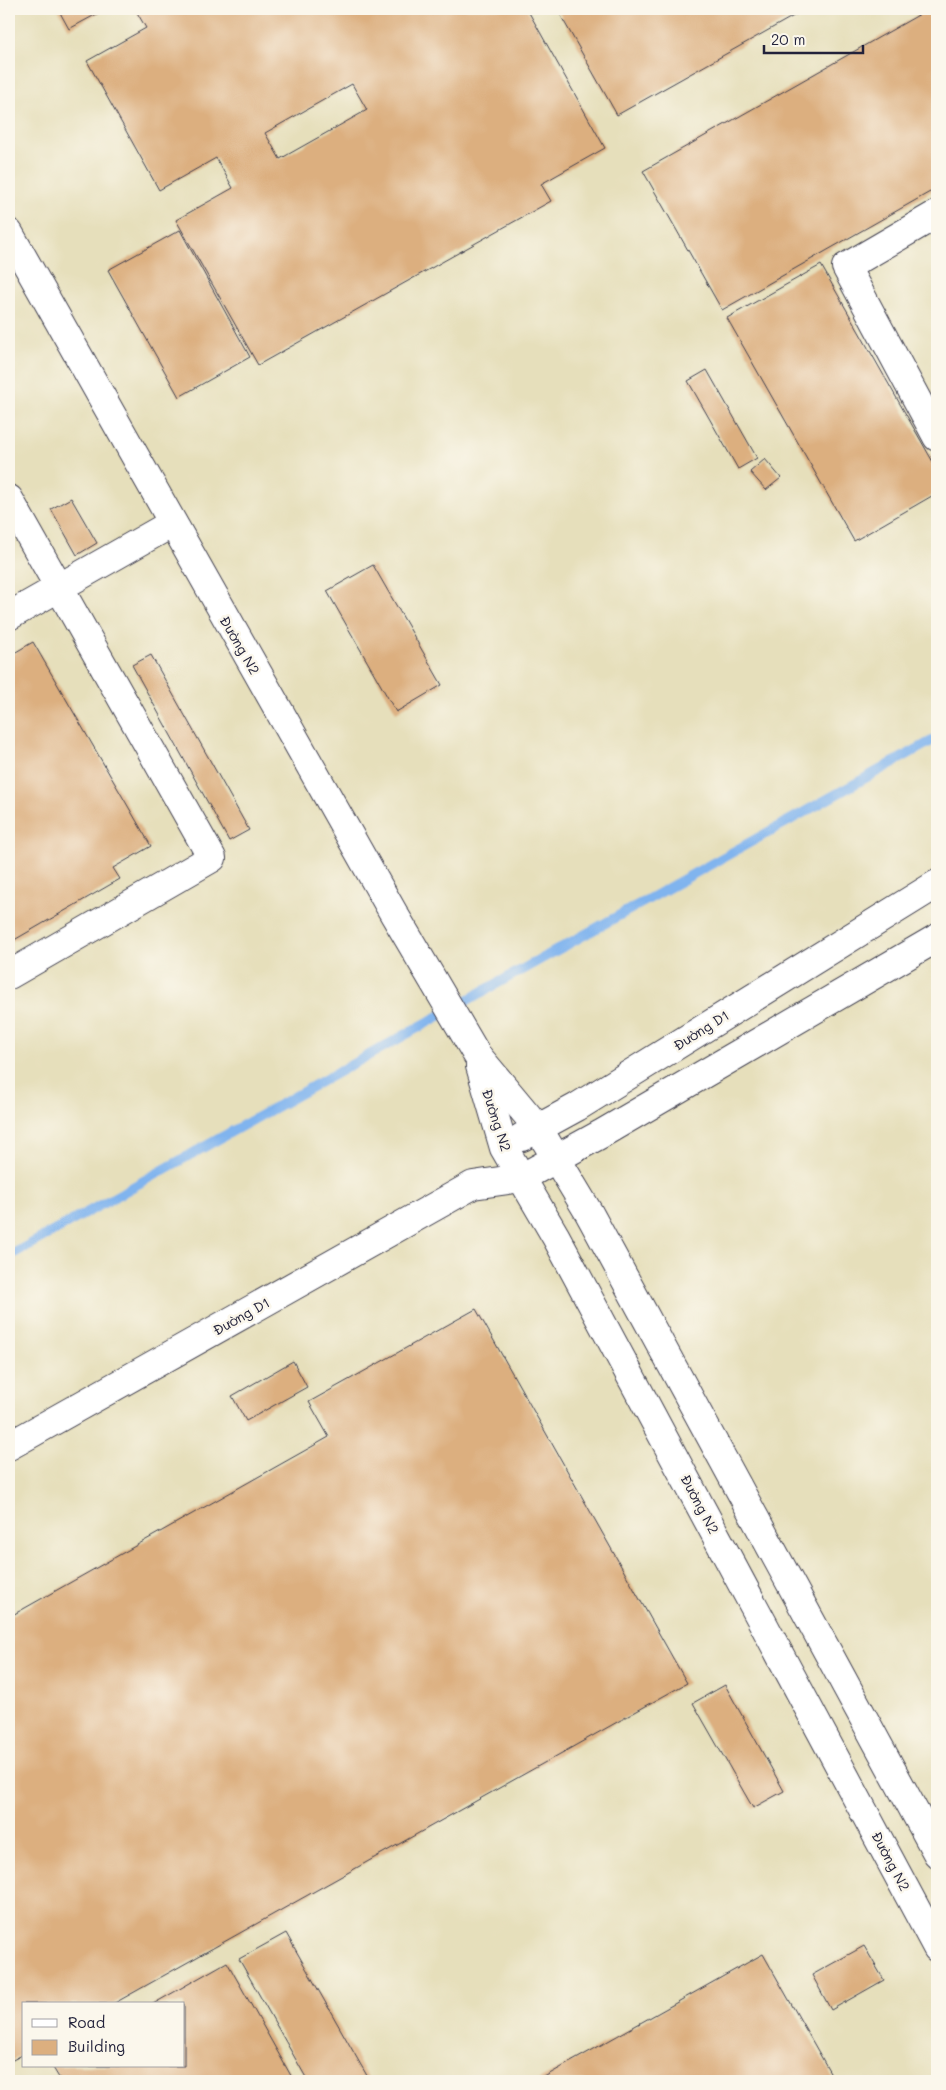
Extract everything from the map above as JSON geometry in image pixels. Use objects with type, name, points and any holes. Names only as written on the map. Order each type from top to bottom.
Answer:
[{"type":"street","points":[[937,214],[846,267],[937,437]]},
{"type":"street","name":"Đường N2","points":[[9,233],[171,524],[394,914],[477,1055],[538,1128],[589,1213],[937,1853]]},
{"type":"street","points":[[9,499],[58,589],[212,858],[9,975]]},
{"type":"street","points":[[9,616],[171,524]]},
{"type":"street","name":"Đường D1","points":[[9,1446],[473,1185],[504,1148],[578,1107],[937,884]]},
{"type":"street","name":"Đường D1","points":[[473,1185],[521,1178],[937,938]]},
{"type":"street","name":"Đường N2","points":[[477,1055],[504,1148],[556,1237],[937,1948]]},
{"type":"building","points":[[58,9],[106,9],[69,29]]},
{"type":"building","points":[[135,9],[527,9],[605,148],[541,184],[551,201],[258,365],[176,220],[233,188],[216,158],[159,190],[87,61],[146,28]],"holes":[[[352,84],[367,110],[280,159],[265,133]]]},
{"type":"building","points":[[557,9],[806,9],[617,115]]},
{"type":"building","points":[[929,9],[937,9],[937,188],[722,310],[643,171]]},
{"type":"building","points":[[180,230],[250,357],[179,397],[108,270]]},
{"type":"building","points":[[821,265],[937,469],[937,493],[854,541],[727,318]]},
{"type":"building","points":[[707,370],[757,458],[738,469],[688,381]]},
{"type":"building","points":[[765,459],[781,478],[766,490],[750,472]]},
{"type":"building","points":[[71,498],[97,543],[77,555],[51,509]]},
{"type":"building","points":[[373,565],[442,685],[396,712],[327,591]]},
{"type":"building","points":[[33,642],[151,846],[113,868],[120,879],[9,943],[9,656]]},
{"type":"building","points":[[151,655],[249,830],[229,841],[132,665]]},
{"type":"building","points":[[476,1309],[687,1683],[117,2002],[22,2002],[22,2055],[9,2062],[9,1617],[329,1437],[309,1402]]},
{"type":"building","points":[[293,1361],[307,1387],[246,1421],[232,1396]]},
{"type":"building","points":[[725,1685],[784,1791],[753,1808],[693,1703]]},
{"type":"building","points":[[286,1933],[370,2081],[308,2081],[239,1959]]},
{"type":"building","points":[[864,1946],[884,1980],[831,2010],[812,1975]]},
{"type":"building","points":[[763,1954],[835,2081],[537,2081]]},
{"type":"building","points":[[227,1962],[294,2081],[61,2081],[53,2068],[185,2068],[185,2002],[157,2002]]},
{"type":"waterway","points":[[9,1256],[937,738]]}]
